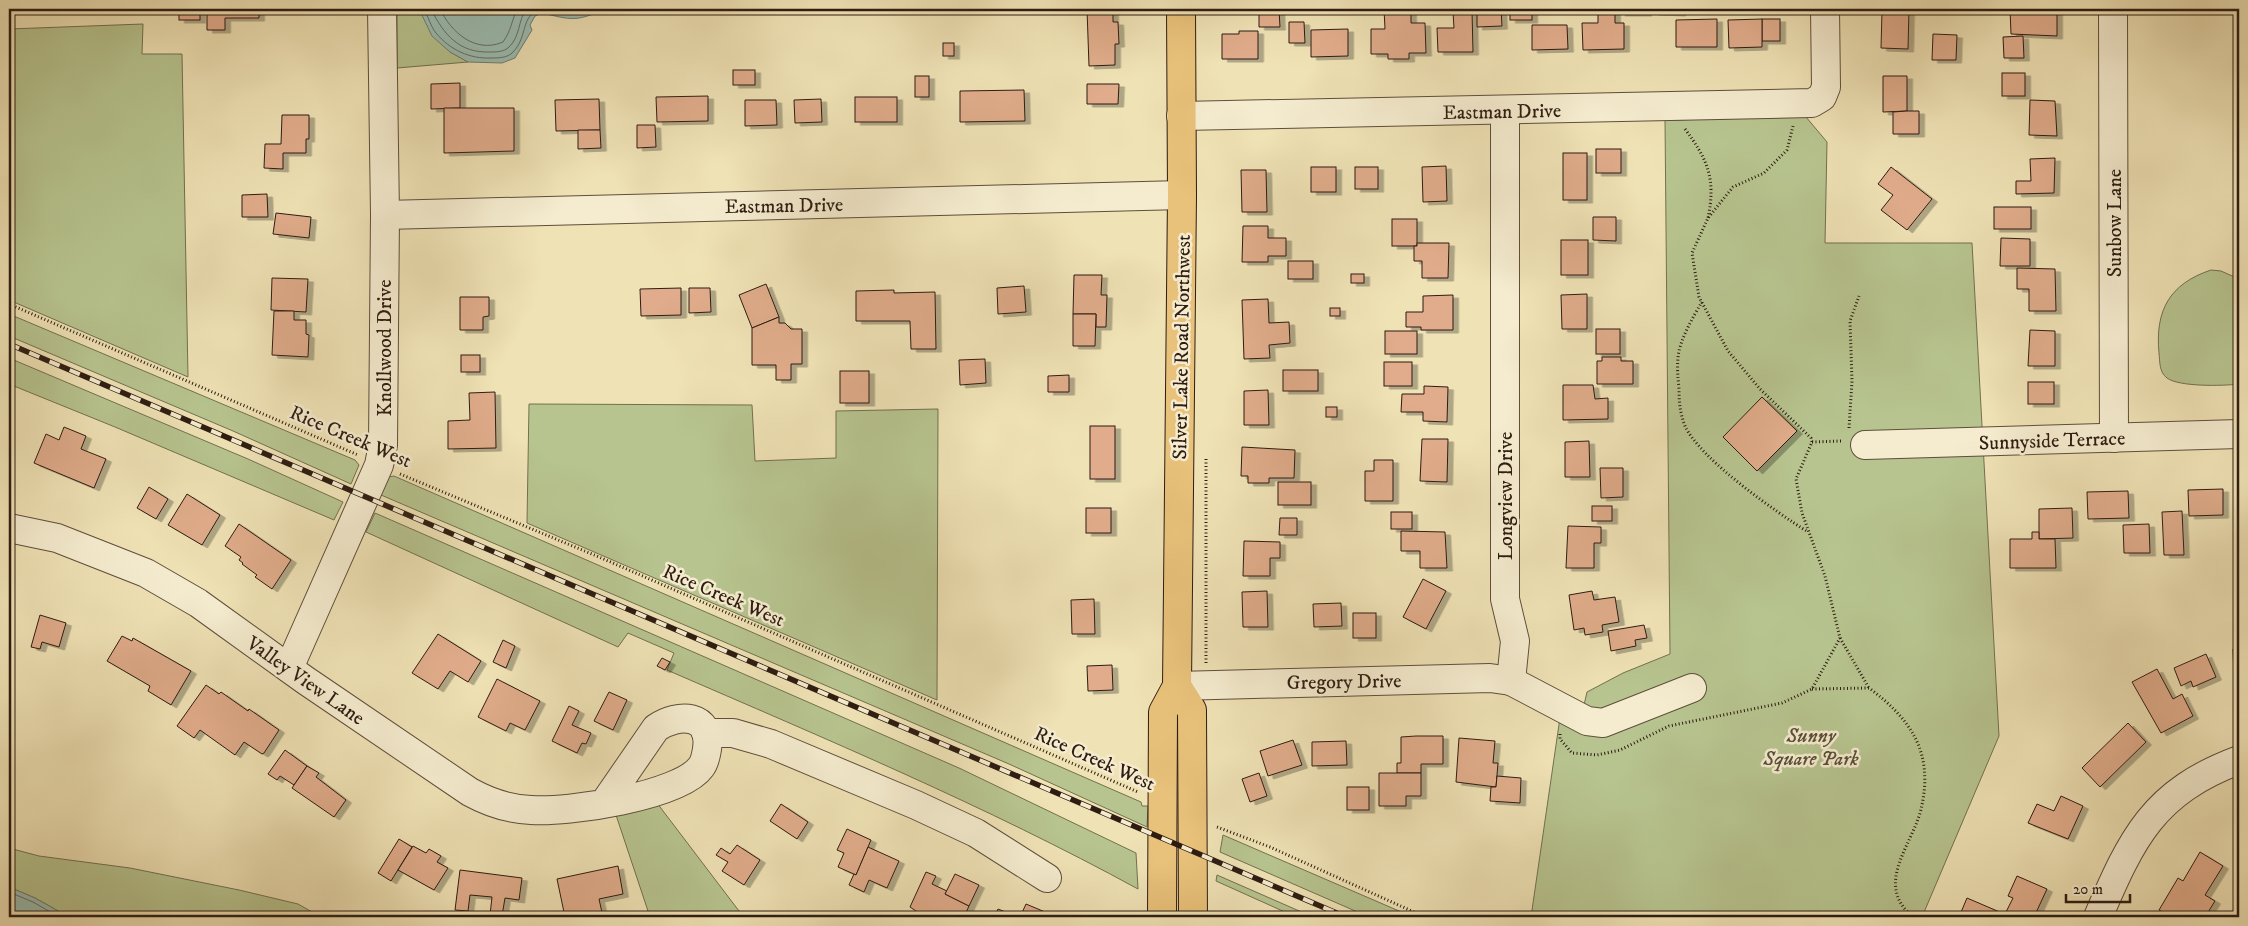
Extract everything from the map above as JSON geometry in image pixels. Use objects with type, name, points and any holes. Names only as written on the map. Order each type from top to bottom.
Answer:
[{"type":"main road","name":"Silver Lake Road Northwest","points":[[1162,917],[1163,712],[1177,686],[1182,195],[1181,9]]},
{"type":"main road","points":[[1177,686],[1192,710],[1193,917]]},
{"type":"street","name":"Knollwood Drive","points":[[289,668],[379,465],[383,445],[385,215],[382,9]]},
{"type":"street","name":"Eastman Drive","points":[[1181,116],[1505,111],[1812,103],[1822,97],[1826,87],[1825,9]]},
{"type":"street","name":"Sunbow Lane","points":[[2113,9],[2114,438]]},
{"type":"street","name":"Longview Drive","points":[[1505,111],[1505,599],[1515,641],[1510,681]]},
{"type":"street","name":"Eastman Drive","points":[[385,215],[1182,195]]},
{"type":"street","name":"Sunnyside Terrace","points":[[1857,443],[2239,434]]},
{"type":"street","name":"Valley View Lane","points":[[9,528],[58,538],[146,573],[198,603],[470,792],[492,804],[532,811],[561,810],[656,793],[688,780],[702,766],[708,744],[706,733]]},
{"type":"street","name":"Gregory Drive","points":[[1177,686],[1490,678],[1510,681]]},
{"type":"street","points":[[1510,681],[1587,721],[1603,723],[1692,688]]},
{"type":"street","points":[[605,802],[656,728],[667,721],[679,718],[696,720],[703,726],[706,733],[733,733],[771,744],[916,805],[976,833],[1048,878]]},
{"type":"street","points":[[2098,917],[2119,868],[2135,839],[2156,811],[2188,785],[2219,768],[2239,760]]},
{"type":"path","points":[[1708,218],[1733,187],[1764,173],[1787,150],[1793,129],[1792,103]]},
{"type":"path","points":[[1668,106],[1708,163],[1712,183],[1712,200],[1708,218],[1692,253],[1699,297],[1728,351],[1760,389],[1811,438],[1812,442],[1796,480],[1802,514],[1825,576],[1840,638],[1869,688],[1904,719],[1916,738],[1924,757],[1926,776],[1922,807],[1899,864],[1896,880],[1899,902],[1913,917]]},
{"type":"path","points":[[1812,442],[1857,443],[1850,321],[1859,296]]},
{"type":"path","points":[[1702,302],[1691,319],[1678,356],[1679,409],[1685,427],[1697,445],[1733,477],[1780,515],[1809,533]]},
{"type":"path","name":"Rice Creek West","points":[[9,304],[1140,792],[1162,805]]},
{"type":"path","points":[[1206,456],[1206,685]]},
{"type":"path","points":[[1812,689],[1840,638]]},
{"type":"path","points":[[1563,708],[1560,739],[1572,753],[1597,755],[1620,750],[1669,726],[1782,703],[1812,689],[1869,688]]},
{"type":"path","points":[[1192,818],[1270,847],[1425,917]]},
{"type":"green space","points":[[397,9],[419,9],[450,52],[468,62],[397,68]]},
{"type":"green space","points":[[143,24],[142,54],[182,54],[188,377],[9,300],[9,29]]},
{"type":"green space","name":"Sunny Square Park","points":[[1806,117],[1827,142],[1825,243],[1972,243],[1999,736],[1922,917],[1531,917],[1563,697],[1584,705],[1587,692],[1623,673],[1670,654],[1665,120]]},
{"type":"green space","points":[[2211,270],[2221,271],[2239,279],[2239,384],[2181,383],[2167,378],[2160,367],[2158,338],[2163,312],[2168,301],[2175,291],[2185,283]]},
{"type":"green space","points":[[9,314],[355,460],[359,465],[351,484],[233,431],[9,336]]},
{"type":"green space","points":[[9,358],[248,459],[343,502],[334,520],[9,384]]},
{"type":"green space","points":[[529,404],[752,405],[755,461],[836,458],[836,411],[938,409],[937,700],[527,523]]},
{"type":"green space","points":[[394,476],[1141,802],[1142,806],[1148,806],[1147,827],[1009,764],[381,495],[388,477]]},
{"type":"green space","points":[[375,513],[959,768],[1136,853],[1138,889],[1023,829],[964,801],[667,670],[674,653],[628,633],[618,647],[366,532]]},
{"type":"green space","points":[[657,803],[739,911],[753,917],[650,917],[615,812]]},
{"type":"green space","points":[[1223,835],[1413,917],[1369,917],[1220,852]]},
{"type":"green space","points":[[9,848],[39,856],[130,868],[239,890],[298,904],[321,917],[69,917],[35,898],[9,887]]},
{"type":"green space","points":[[1217,875],[1313,917],[1296,917],[1216,881]]},
{"type":"water","points":[[419,9],[605,9],[580,18],[567,18],[542,13],[535,16],[530,25],[532,30],[515,58],[502,63],[468,62],[450,52],[432,36]]},
{"type":"water","points":[[9,887],[35,898],[69,917],[9,917]]},
{"type":"building","points":[[179,9],[200,9],[200,20],[179,20]]},
{"type":"building","points":[[207,9],[259,9],[259,18],[225,18],[225,30],[207,30]]},
{"type":"building","points":[[1087,9],[1113,9],[1113,22],[1118,22],[1119,44],[1115,44],[1115,65],[1089,66]]},
{"type":"building","points":[[1259,9],[1279,9],[1280,27],[1259,27]]},
{"type":"building","points":[[1384,9],[1411,9],[1411,23],[1425,23],[1426,53],[1409,53],[1409,59],[1388,59],[1388,54],[1371,54],[1371,29],[1385,29]]},
{"type":"building","points":[[1477,9],[1501,9],[1502,26],[1477,27]]},
{"type":"building","points":[[1510,9],[1532,9],[1532,20],[1510,20]]},
{"type":"building","points":[[1598,9],[1615,9],[1615,23],[1624,23],[1624,49],[1583,50],[1582,23],[1598,23]]},
{"type":"building","points":[[1620,9],[1646,9],[1646,13],[1620,13]]},
{"type":"building","points":[[1653,9],[1680,9],[1680,13],[1653,12]]},
{"type":"building","points":[[1880,9],[1909,9],[1908,49],[1881,48],[1882,11]]},
{"type":"building","points":[[2010,9],[2057,9],[2057,36],[2011,34]]},
{"type":"building","points":[[1472,11],[1473,52],[1438,52],[1437,28],[1454,28],[1453,12]]},
{"type":"building","points":[[1717,19],[1717,47],[1676,47],[1676,20]]},
{"type":"building","points":[[1762,19],[1780,19],[1780,41],[1762,41]]},
{"type":"building","points":[[1762,19],[1762,47],[1729,48],[1728,20]]},
{"type":"building","points":[[1289,22],[1304,22],[1305,43],[1289,43]]},
{"type":"building","points":[[1532,25],[1567,25],[1568,49],[1532,50]]},
{"type":"building","points":[[1348,29],[1348,56],[1311,57],[1311,30]]},
{"type":"building","points":[[1239,31],[1258,31],[1258,59],[1222,59],[1222,34],[1239,34]]},
{"type":"building","points":[[1933,34],[1957,35],[1956,60],[1932,60]]},
{"type":"building","points":[[2023,36],[2024,58],[2004,58],[2003,37]]},
{"type":"building","points":[[943,43],[954,43],[954,56],[943,56]]},
{"type":"building","points":[[733,70],[755,70],[755,85],[733,85]]},
{"type":"building","points":[[2002,73],[2025,73],[2025,96],[2002,96]]},
{"type":"building","points":[[915,76],[929,76],[929,97],[915,97]]},
{"type":"building","points":[[1883,76],[1907,76],[1907,111],[1883,112]]},
{"type":"building","points":[[460,83],[460,108],[431,109],[431,84]]},
{"type":"building","points":[[1087,84],[1119,84],[1118,104],[1087,104]]},
{"type":"building","points":[[1024,90],[1025,121],[960,122],[960,91]]},
{"type":"building","points":[[708,96],[708,121],[657,122],[656,97]]},
{"type":"building","points":[[855,97],[897,97],[897,122],[855,122]]},
{"type":"building","points":[[599,99],[600,130],[556,131],[555,100]]},
{"type":"building","points":[[821,99],[822,122],[795,123],[794,100]]},
{"type":"building","points":[[745,100],[776,100],[777,125],[745,126]]},
{"type":"building","points":[[2030,100],[2055,101],[2057,136],[2029,135]]},
{"type":"building","points":[[444,108],[514,108],[514,151],[444,153]]},
{"type":"building","points":[[1919,111],[1919,134],[1893,134],[1893,112]]},
{"type":"building","points":[[282,115],[309,115],[309,139],[306,139],[306,153],[283,153],[283,169],[264,168],[265,144],[281,144]]},
{"type":"building","points":[[637,125],[655,125],[656,147],[637,148]]},
{"type":"building","points":[[578,130],[600,130],[601,148],[578,149]]},
{"type":"building","points":[[1596,149],[1621,149],[1621,173],[1596,173]]},
{"type":"building","points":[[1563,153],[1587,153],[1587,200],[1563,200]]},
{"type":"building","points":[[2055,158],[2054,193],[2016,194],[2016,181],[2031,181],[2030,159]]},
{"type":"building","points":[[1446,166],[1447,201],[1423,202],[1422,167]]},
{"type":"building","points":[[1311,167],[1336,167],[1336,192],[1311,192]]},
{"type":"building","points":[[1355,167],[1378,167],[1378,189],[1355,189]]},
{"type":"building","points":[[1891,167],[1932,199],[1907,230],[1881,210],[1893,195],[1878,184]]},
{"type":"building","points":[[1241,170],[1266,170],[1267,212],[1242,212]]},
{"type":"building","points":[[267,194],[268,217],[242,217],[242,195]]},
{"type":"building","points":[[1994,207],[2031,207],[2031,229],[1994,229]]},
{"type":"building","points":[[276,213],[311,217],[309,238],[273,234]]},
{"type":"building","points":[[1593,217],[1616,217],[1616,241],[1593,240]]},
{"type":"building","points":[[1392,219],[1417,219],[1417,246],[1392,246]]},
{"type":"building","points":[[1243,226],[1268,226],[1268,238],[1286,238],[1286,256],[1268,256],[1268,262],[1242,262]]},
{"type":"building","points":[[2001,238],[2030,239],[2030,266],[2000,266]]},
{"type":"building","points":[[1561,240],[1588,240],[1588,275],[1561,275]]},
{"type":"building","points":[[1417,243],[1449,243],[1448,278],[1422,278],[1422,261],[1414,261],[1414,246],[1417,246]]},
{"type":"building","points":[[1288,261],[1313,261],[1313,279],[1288,279]]},
{"type":"building","points":[[2017,268],[2055,269],[2056,311],[2029,311],[2029,289],[2017,289]]},
{"type":"building","points":[[1351,274],[1364,274],[1364,283],[1351,283]]},
{"type":"building","points":[[1074,275],[1102,275],[1101,295],[1107,295],[1106,327],[1096,327],[1096,314],[1073,314]]},
{"type":"building","points":[[272,278],[308,279],[306,312],[271,310]]},
{"type":"building","points":[[766,284],[779,317],[752,328],[739,295]]},
{"type":"building","points":[[1024,286],[1026,312],[998,314],[997,288]]},
{"type":"building","points":[[681,288],[681,315],[641,316],[640,289]]},
{"type":"building","points":[[689,288],[710,288],[711,312],[689,313]]},
{"type":"building","points":[[894,290],[894,293],[935,292],[936,349],[911,349],[910,321],[856,321],[856,291]]},
{"type":"building","points":[[1587,294],[1587,329],[1562,329],[1561,295]]},
{"type":"building","points":[[1453,295],[1453,330],[1421,330],[1421,327],[1406,327],[1406,312],[1423,312],[1423,296]]},
{"type":"building","points":[[460,297],[489,297],[489,316],[483,317],[483,330],[460,330]]},
{"type":"building","points":[[1268,299],[1269,323],[1289,322],[1290,343],[1269,345],[1270,358],[1244,359],[1242,300]]},
{"type":"building","points":[[1330,308],[1340,308],[1340,316],[1330,316]]},
{"type":"building","points":[[274,311],[294,311],[294,320],[306,320],[306,334],[309,335],[308,357],[272,355]]},
{"type":"building","points":[[1073,314],[1096,314],[1095,346],[1073,346]]},
{"type":"building","points":[[779,317],[779,323],[785,323],[791,329],[802,329],[802,364],[791,364],[791,380],[776,380],[776,365],[752,365],[752,328]]},
{"type":"building","points":[[1596,329],[1620,329],[1620,354],[1596,354]]},
{"type":"building","points":[[2030,330],[2055,331],[2055,366],[2028,366]]},
{"type":"building","points":[[1385,331],[1417,331],[1417,354],[1385,354]]},
{"type":"building","points":[[461,355],[480,355],[480,372],[461,372]]},
{"type":"building","points":[[1602,357],[1621,357],[1621,361],[1633,361],[1633,384],[1597,384],[1597,361],[1602,361]]},
{"type":"building","points":[[985,359],[986,383],[960,385],[959,360]]},
{"type":"building","points":[[1384,362],[1412,362],[1412,386],[1384,386]]},
{"type":"building","points":[[1283,370],[1318,370],[1318,391],[1283,391]]},
{"type":"building","points":[[840,371],[869,371],[869,403],[840,403]]},
{"type":"building","points":[[1069,375],[1069,392],[1048,392],[1048,376]]},
{"type":"building","points":[[2028,382],[2054,382],[2054,404],[2028,404]]},
{"type":"building","points":[[1563,385],[1593,385],[1595,399],[1608,398],[1608,419],[1563,420]]},
{"type":"building","points":[[1424,386],[1448,387],[1447,422],[1423,421],[1423,412],[1401,412],[1402,394],[1424,394]]},
{"type":"building","points":[[1268,390],[1269,425],[1244,425],[1244,391]]},
{"type":"building","points":[[495,392],[496,448],[448,449],[448,421],[470,420],[469,393]]},
{"type":"building","points":[[1762,397],[1797,431],[1757,471],[1723,437]]},
{"type":"building","points":[[1326,407],[1337,407],[1337,417],[1326,417]]},
{"type":"building","points":[[1090,426],[1115,426],[1115,479],[1090,479]]},
{"type":"building","points":[[64,427],[86,436],[81,449],[106,459],[94,488],[34,463],[46,434],[59,440]]},
{"type":"building","points":[[1422,439],[1448,439],[1447,482],[1420,481]]},
{"type":"building","points":[[1589,441],[1590,477],[1565,477],[1565,442]]},
{"type":"building","points":[[1242,447],[1295,450],[1294,478],[1269,478],[1269,483],[1248,483],[1248,476],[1241,476]]},
{"type":"building","points":[[1374,460],[1393,460],[1393,501],[1365,501],[1365,471],[1374,471]]},
{"type":"building","points":[[1600,468],[1623,468],[1623,497],[1601,498]]},
{"type":"building","points":[[1278,482],[1311,482],[1311,505],[1278,505]]},
{"type":"building","points":[[149,487],[168,499],[156,519],[137,508]]},
{"type":"building","points":[[2223,489],[2223,515],[2189,516],[2188,490]]},
{"type":"building","points":[[2128,491],[2129,518],[2088,519],[2087,492]]},
{"type":"building","points":[[187,494],[220,515],[202,545],[168,525]]},
{"type":"building","points":[[1592,506],[1612,506],[1612,521],[1592,521]]},
{"type":"building","points":[[1086,508],[1111,508],[1111,533],[1086,533]]},
{"type":"building","points":[[2072,508],[2073,538],[2039,539],[2039,509]]},
{"type":"building","points":[[2182,511],[2184,555],[2164,555],[2162,512]]},
{"type":"building","points":[[1391,512],[1412,512],[1412,529],[1391,529]]},
{"type":"building","points":[[1280,518],[1297,518],[1297,535],[1279,535]]},
{"type":"building","points":[[239,524],[291,560],[272,589],[255,577],[257,575],[242,564],[239,560],[241,557],[225,546]]},
{"type":"building","points":[[2149,524],[2150,553],[2124,553],[2123,525]]},
{"type":"building","points":[[1568,526],[1601,527],[1601,543],[1594,543],[1594,568],[1566,568]]},
{"type":"building","points":[[1401,531],[1445,532],[1447,568],[1420,568],[1420,551],[1401,551]]},
{"type":"building","points":[[2032,532],[2039,532],[2039,539],[2055,539],[2056,568],[2010,568],[2010,539],[2032,539]]},
{"type":"building","points":[[1244,541],[1280,542],[1280,558],[1270,558],[1270,576],[1243,576]]},
{"type":"building","points":[[1423,579],[1446,591],[1426,629],[1403,617]]},
{"type":"building","points":[[1267,591],[1268,627],[1243,627],[1242,592]]},
{"type":"building","points":[[1592,591],[1594,600],[1615,597],[1619,622],[1602,625],[1603,632],[1585,635],[1584,628],[1574,630],[1569,595]]},
{"type":"building","points":[[1094,599],[1095,634],[1072,634],[1071,600]]},
{"type":"building","points":[[1341,603],[1342,626],[1314,627],[1313,604]]},
{"type":"building","points":[[1353,613],[1376,613],[1376,638],[1353,638]]},
{"type":"building","points":[[40,615],[66,623],[59,647],[42,642],[40,649],[31,647]]},
{"type":"building","points":[[1644,625],[1647,638],[1635,640],[1636,646],[1611,651],[1608,631]]},
{"type":"building","points":[[438,634],[481,661],[468,682],[450,671],[438,689],[412,673]]},
{"type":"building","points":[[122,636],[132,641],[133,638],[191,671],[171,705],[148,691],[150,686],[107,661]]},
{"type":"building","points":[[503,640],[515,646],[506,668],[493,662]]},
{"type":"building","points":[[2233,649],[2239,649],[2239,677],[2234,677]]},
{"type":"building","points":[[2206,654],[2216,677],[2193,687],[2191,681],[2181,686],[2174,668]]},
{"type":"building","points":[[662,658],[670,662],[665,670],[657,666]]},
{"type":"building","points":[[1112,665],[1113,690],[1088,691],[1087,666]]},
{"type":"building","points":[[2157,669],[2173,699],[2182,694],[2193,716],[2161,733],[2132,682]]},
{"type":"building","points":[[497,679],[540,701],[525,730],[510,723],[506,731],[478,717]]},
{"type":"building","points":[[206,685],[219,694],[221,692],[248,711],[249,709],[279,730],[264,753],[262,754],[244,742],[235,755],[200,730],[194,738],[177,726]]},
{"type":"building","points":[[609,692],[627,700],[613,730],[594,721]]},
{"type":"building","points":[[569,706],[579,711],[572,725],[591,733],[586,744],[582,743],[577,753],[552,741]]},
{"type":"building","points":[[2128,723],[2146,742],[2100,787],[2082,768]]},
{"type":"building","points":[[1443,736],[1443,764],[1421,764],[1421,773],[1397,773],[1397,763],[1401,763],[1401,737]]},
{"type":"building","points":[[1459,738],[1495,741],[1493,763],[1498,763],[1496,787],[1456,782]]},
{"type":"building","points":[[1293,740],[1302,765],[1268,776],[1260,751]]},
{"type":"building","points":[[1346,741],[1347,765],[1312,766],[1312,742]]},
{"type":"building","points":[[285,750],[307,766],[294,785],[280,776],[277,780],[268,774]]},
{"type":"building","points":[[307,766],[319,773],[316,777],[346,800],[334,817],[292,788]]},
{"type":"building","points":[[1259,773],[1267,796],[1250,802],[1242,779]]},
{"type":"building","points":[[1379,773],[1421,773],[1421,796],[1406,796],[1406,806],[1379,806]]},
{"type":"building","points":[[1497,776],[1521,778],[1520,803],[1490,801],[1491,787],[1496,787]]},
{"type":"building","points":[[1347,787],[1369,787],[1369,810],[1347,810]]},
{"type":"building","points":[[2061,796],[2083,806],[2068,839],[2028,823],[2037,804],[2054,811]]},
{"type":"building","points":[[781,804],[808,822],[797,839],[770,821]]},
{"type":"building","points":[[847,829],[871,840],[856,875],[838,867],[844,853],[837,850]]},
{"type":"building","points":[[2239,831],[2239,860],[2234,832]]},
{"type":"building","points":[[399,839],[412,847],[391,881],[378,873]]},
{"type":"building","points":[[737,845],[760,860],[744,885],[722,871],[728,862],[716,855],[721,848],[730,854]]},
{"type":"building","points":[[413,846],[426,853],[429,849],[441,856],[437,862],[448,868],[434,890],[398,870]]},
{"type":"building","points":[[868,847],[899,861],[887,888],[869,880],[864,892],[849,885],[854,874],[856,875]]},
{"type":"building","points":[[2200,852],[2223,866],[2205,895],[2215,901],[2205,917],[2171,917],[2159,910],[2178,878],[2183,881]]},
{"type":"building","points":[[618,866],[623,894],[599,899],[603,917],[589,917],[588,915],[565,917],[557,879]]},
{"type":"building","points":[[460,870],[522,878],[519,900],[505,898],[502,916],[490,915],[492,897],[470,895],[468,911],[455,910]]},
{"type":"building","points":[[926,872],[936,876],[932,884],[947,891],[945,894],[969,906],[964,917],[925,917],[910,907]]},
{"type":"building","points":[[955,874],[979,885],[969,906],[945,894]]},
{"type":"building","points":[[2017,876],[2047,889],[2034,917],[2018,917],[2006,912],[2013,898],[2008,896]]},
{"type":"building","points":[[1967,898],[2002,913],[2000,917],[1959,917]]},
{"type":"building","points":[[1026,904],[1057,917],[1020,917]]},
{"type":"building","points":[[998,909],[1018,917],[994,917]]},
{"type":"railway","points":[[9,344],[1346,917]]}]
